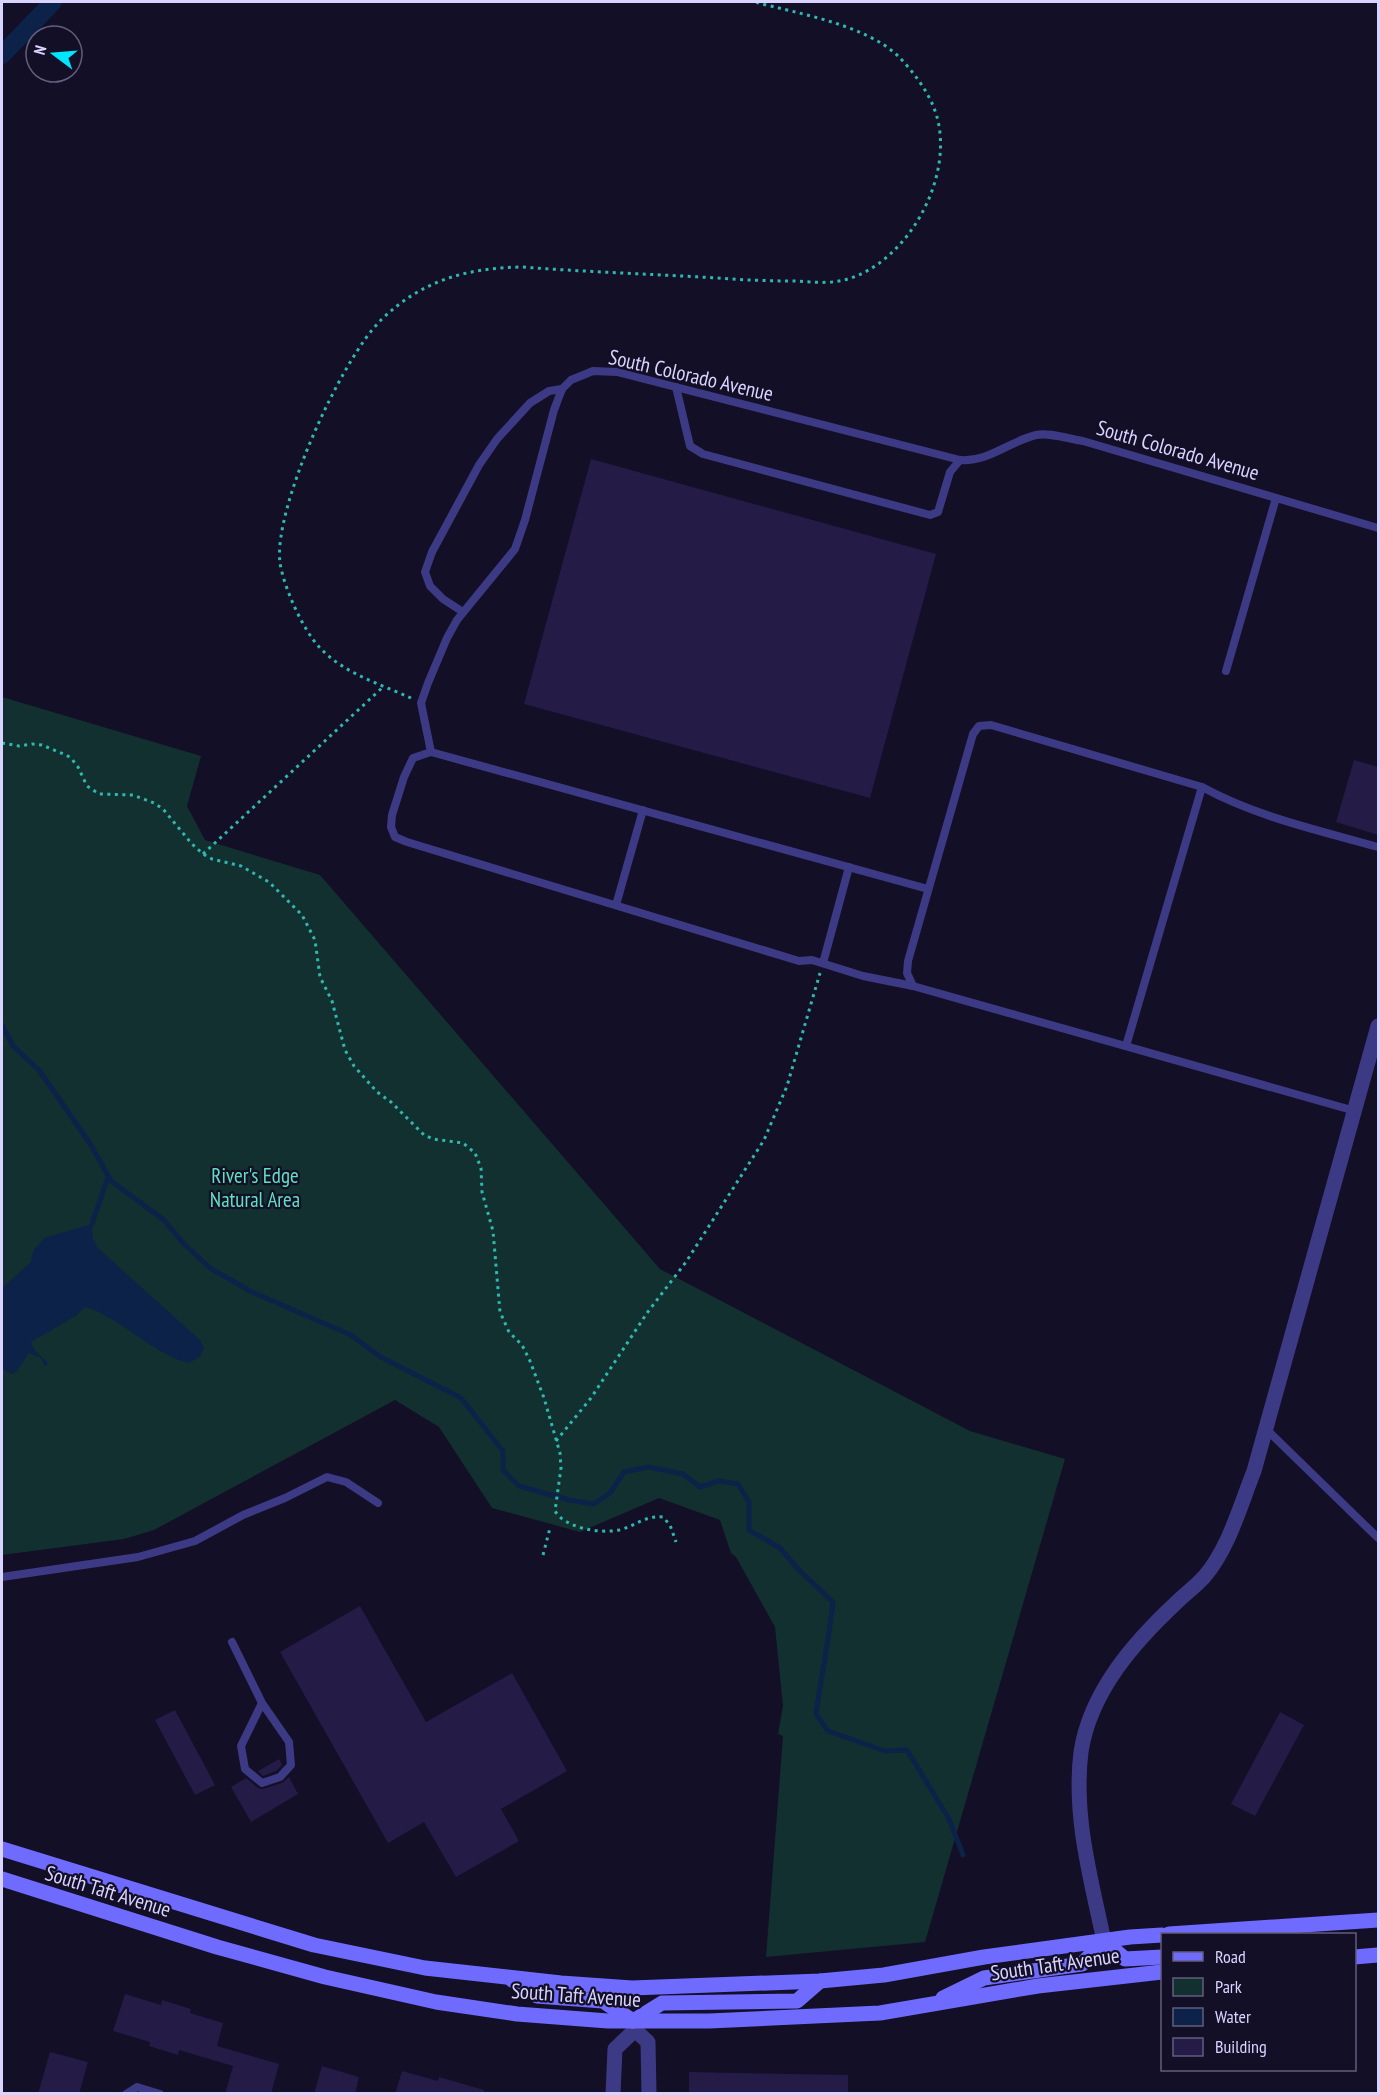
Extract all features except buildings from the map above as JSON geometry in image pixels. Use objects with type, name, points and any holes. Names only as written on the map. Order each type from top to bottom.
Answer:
[{"type":"main road","name":"South Taft Avenue","points":[[2,1849],[314,1945],[425,1968],[627,1988],[820,1981],[884,1975],[984,1957],[1161,1935]]},
{"type":"main road","name":"South Taft Avenue","points":[[2,1880],[325,1977],[436,2002],[517,2014],[634,2025],[880,2013],[1038,1986],[1161,1972]]},
{"type":"main road","points":[[1197,1933],[1378,1920]]},
{"type":"main road","points":[[927,2005],[984,1978],[1082,1964],[1104,1941],[1125,1959],[1161,1957]]},
{"type":"main road","points":[[1356,1957],[1378,1955]]},
{"type":"main road","points":[[506,1977],[537,1996],[603,2001],[634,2025],[662,2003],[797,2001],[820,1981]]},
{"type":"street","points":[[1104,1941],[1088,1866],[1078,1801],[1081,1753],[1086,1728],[1115,1670],[1160,1619],[1204,1577],[1218,1557],[1231,1530],[1254,1471],[1378,1026]]},
{"type":"street","points":[[613,2094],[615,2049],[634,2025],[648,2042],[649,2094]]},
{"type":"lane","name":"South Colorado Avenue","points":[[463,612],[443,599],[430,586],[425,572],[432,552],[479,465],[497,439],[530,403],[549,391],[562,389],[571,380],[592,370],[617,372],[960,460],[980,459],[1037,435],[1083,441],[1378,528]]},
{"type":"lane","points":[[676,387],[690,446],[703,454],[930,514],[938,512],[950,472],[960,460]]},
{"type":"lane","points":[[431,752],[421,703],[447,638],[463,612],[515,549],[562,389]]},
{"type":"lane","points":[[1226,671],[1275,498]]},
{"type":"lane","points":[[913,986],[907,974],[908,961],[973,734],[979,726],[991,725],[1202,788],[1269,817],[1378,847]]},
{"type":"lane","points":[[928,890],[431,752],[413,758],[404,777],[391,827],[395,837],[798,961],[812,960],[863,976],[913,986],[1355,1111]]},
{"type":"lane","points":[[1126,1046],[1202,788]]},
{"type":"lane","points":[[616,905],[643,810]]},
{"type":"lane","points":[[823,963],[849,867]]},
{"type":"lane","points":[[1266,1429],[1378,1538]]},
{"type":"lane","points":[[2,1577],[138,1557],[195,1542],[243,1515],[285,1498],[327,1477],[346,1482],[378,1503]]},
{"type":"lane","points":[[232,1642],[262,1703],[289,1742],[291,1765],[280,1777],[262,1783],[245,1769],[241,1746],[262,1703]]},
{"type":"lane","points":[[126,2094],[137,2087],[160,2094]]},
{"type":"path","points":[[421,703],[363,678],[320,648],[308,632],[286,584],[280,563],[283,519],[298,472],[332,396],[356,353],[380,320],[413,295],[439,280],[489,268],[522,267],[744,280],[829,282],[845,280],[863,273],[887,258],[905,241],[918,221],[934,183],[940,154],[935,110],[914,76],[898,56],[879,42],[847,27],[755,2]]},
{"type":"path","points":[[203,854],[383,687]]},
{"type":"path","points":[[2,743],[19,746],[42,745],[53,749],[71,758],[87,786],[99,794],[133,795],[154,803],[163,809],[203,854],[212,859],[241,866],[269,882],[302,915],[315,940],[320,977],[332,1001],[345,1050],[365,1080],[424,1135],[433,1139],[463,1143],[475,1153],[481,1168],[482,1192],[493,1231],[500,1312],[509,1332],[522,1345],[530,1360],[556,1441],[561,1468],[555,1511],[568,1524],[603,1531],[626,1528],[650,1516],[663,1517],[670,1525],[676,1542]]},
{"type":"path","points":[[556,1441],[591,1398],[647,1313],[687,1262],[764,1140],[787,1086],[823,963]]},
{"type":"path","points":[[543,1555],[550,1528]]},
{"type":"green space","name":"River's Edge Natural Area","points":[[2,697],[201,756],[187,806],[205,840],[320,875],[660,1269],[970,1431],[1065,1459],[925,1942],[766,1957],[783,1736],[778,1734],[783,1706],[775,1627],[736,1557],[731,1553],[720,1520],[659,1498],[580,1532],[492,1508],[439,1427],[395,1400],[154,1530],[124,1539],[2,1555]]},
{"type":"water","points":[[92,1224],[93,1239],[98,1248],[201,1341],[204,1349],[200,1356],[190,1363],[179,1360],[104,1315],[85,1307],[77,1315],[31,1342],[48,1363],[45,1367],[41,1358],[29,1353],[16,1372],[12,1374],[2,1369],[2,1288],[31,1262],[33,1251],[44,1238]]},
{"type":"waterway","points":[[2,55],[53,2]]},
{"type":"waterway","points":[[2,1025],[13,1046],[39,1070],[91,1145],[111,1181],[164,1220],[184,1244],[210,1268],[252,1292],[351,1335],[379,1356],[461,1398],[503,1451],[503,1470],[519,1486],[569,1500],[594,1504],[610,1493],[624,1472],[648,1467],[683,1474],[700,1487],[719,1481],[738,1484],[749,1502],[749,1530],[780,1548],[799,1570],[833,1602],[816,1714],[828,1731],[885,1751],[907,1750],[949,1819],[963,1855]]},
{"type":"waterway","points":[[92,1224],[108,1177]]}]
